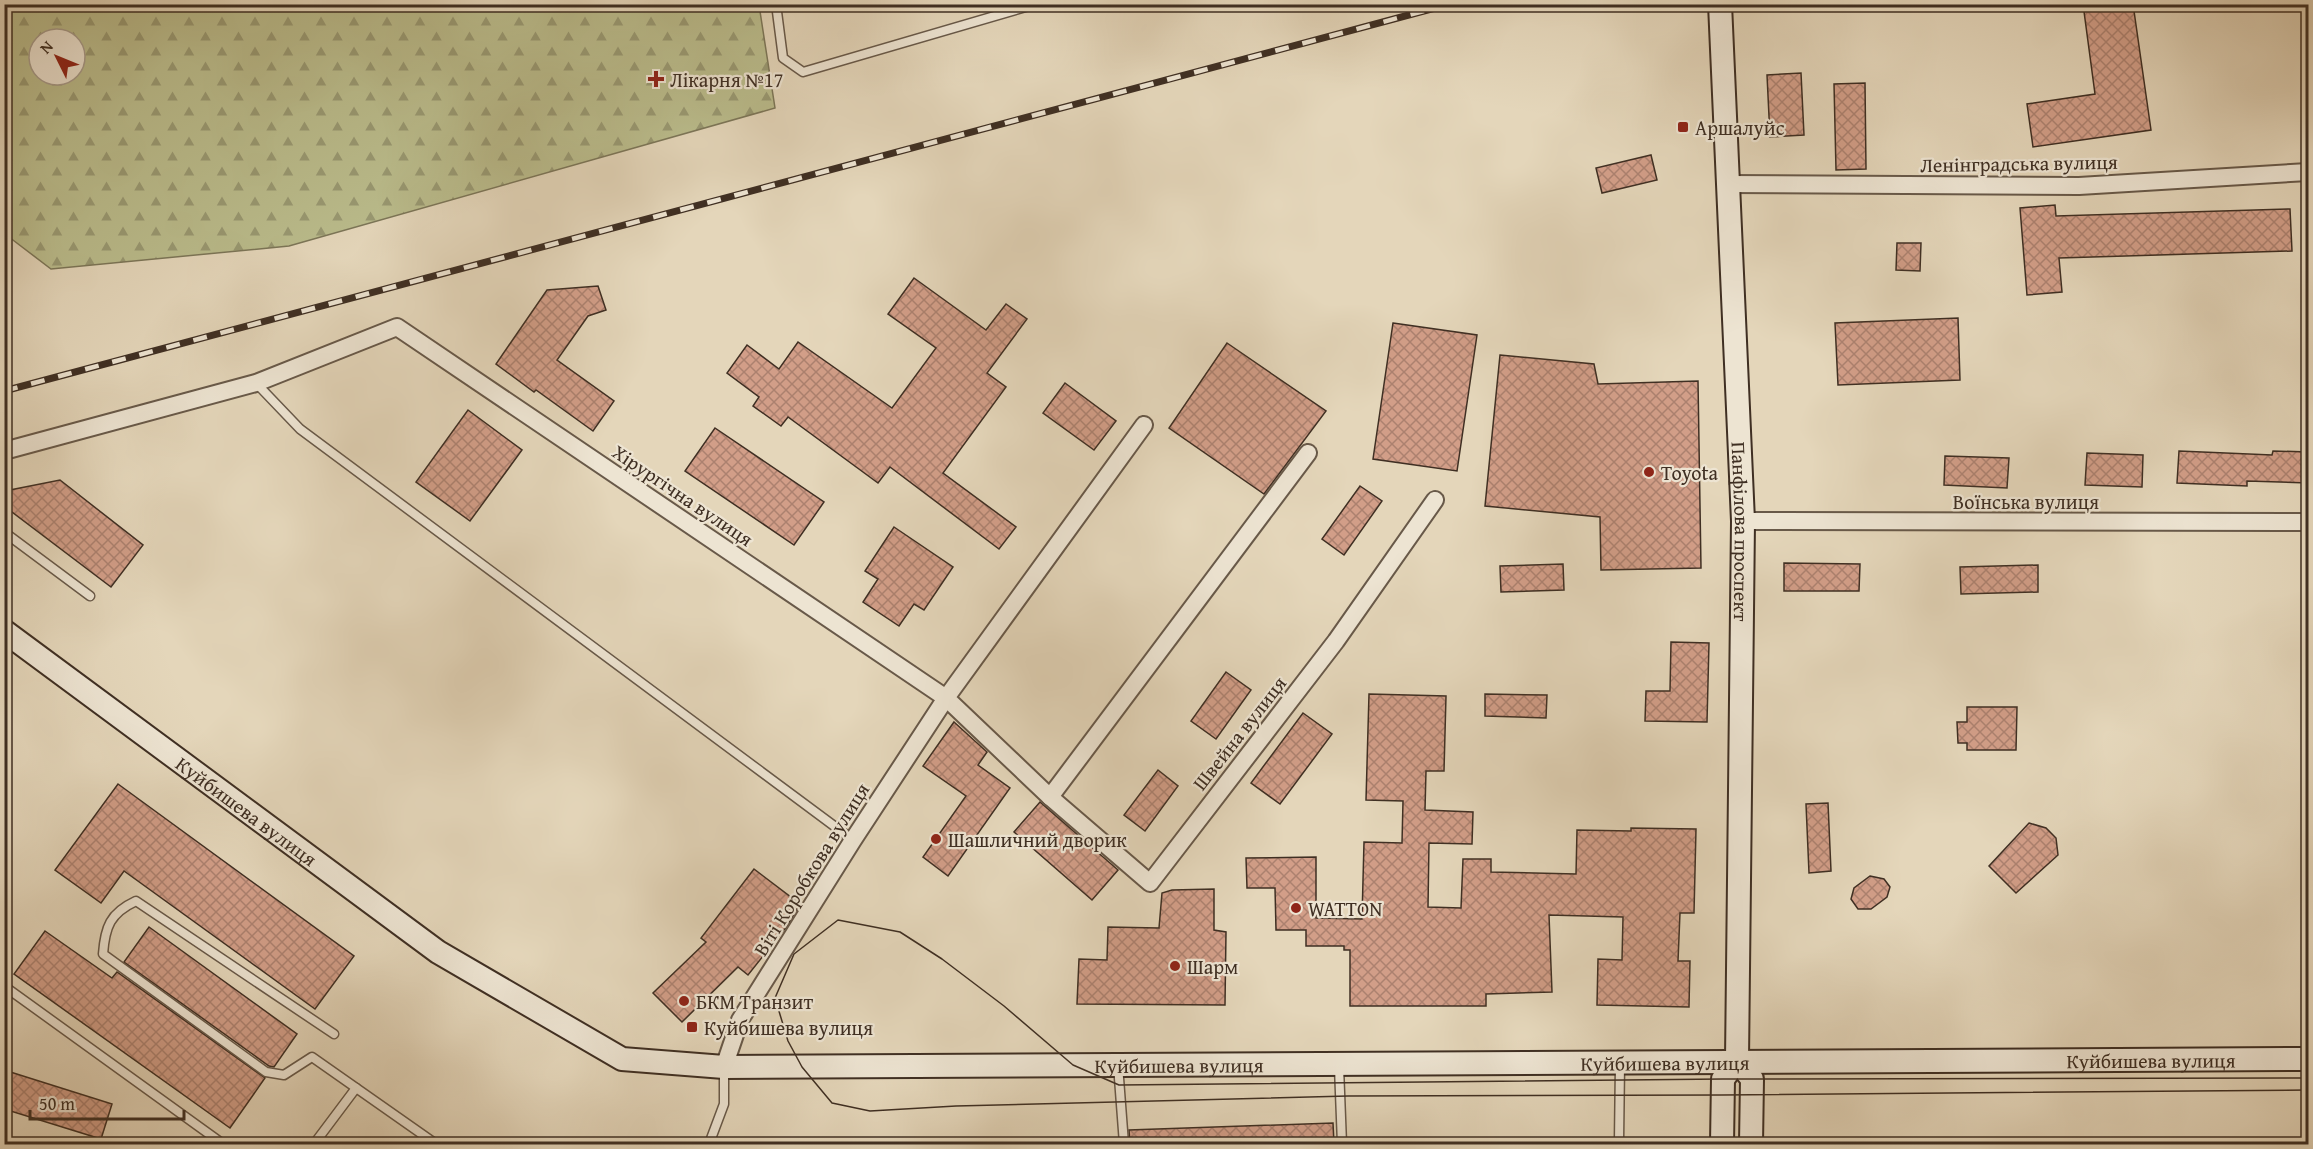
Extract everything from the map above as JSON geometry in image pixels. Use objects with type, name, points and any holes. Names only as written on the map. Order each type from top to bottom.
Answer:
[{"type":"main road","name":"Панфілова проспект","points":[[1720,4],[1743,521],[1737,1060]]},
{"type":"main road","name":"Куйбишева вулиця","points":[[4,631],[438,952],[622,1059],[724,1067],[1737,1060],[2308,1059]]},
{"type":"main road","points":[[1722,1144],[1723,1079],[1737,1060],[1752,1079],[1752,1144]]},
{"type":"street","name":"Ленінградська вулиця","points":[[1729,184],[2079,186],[2308,172]]},
{"type":"street","name":"Хірургічна вулиця","points":[[256,383],[398,327],[946,698]]},
{"type":"street","points":[[4,451],[256,383]]},
{"type":"street","points":[[946,698],[1144,425]]},
{"type":"street","points":[[1050,797],[1308,453]]},
{"type":"street","name":"Швейна вулиця","points":[[946,698],[1050,797],[1150,883],[1336,641],[1435,500]]},
{"type":"street","name":"Воїнська вулиця","points":[[1743,521],[2308,522]]},
{"type":"street","name":"Віті Коробкова вулиця","points":[[724,1067],[740,1020],[853,840],[946,698]]},
{"type":"lane","points":[[776,4],[783,58],[803,72],[1036,4]]},
{"type":"lane","points":[[256,383],[300,429],[853,840]]},
{"type":"lane","points":[[4,532],[90,596]]},
{"type":"lane","points":[[334,1034],[136,902],[121,908],[104,931],[104,954],[266,1072],[284,1075],[312,1057],[436,1144]]},
{"type":"lane","points":[[4,986],[224,1144]]},
{"type":"lane","points":[[1620,1061],[1619,1141],[1623,1144]]},
{"type":"lane","points":[[1338,1063],[1342,1144]]},
{"type":"lane","points":[[1118,1065],[1124,1144]]},
{"type":"lane","points":[[709,1144],[724,1104],[724,1067]]},
{"type":"lane","points":[[314,1144],[356,1088]]},
{"type":"green space","points":[[5,5],[759,5],[775,108],[289,246],[51,269],[5,234]]},
{"type":"building","points":[[2083,4],[2133,4],[2151,130],[2033,147],[2027,104],[2095,94]]},
{"type":"building","points":[[1801,73],[1804,135],[1770,137],[1767,75]]},
{"type":"building","points":[[1865,83],[1866,169],[1836,170],[1834,84]]},
{"type":"building","points":[[1651,155],[1657,180],[1602,193],[1596,168]]},
{"type":"building","points":[[2055,205],[2056,216],[2290,209],[2292,251],[2059,258],[2062,292],[2027,295],[2020,208]]},
{"type":"building","points":[[1897,243],[1921,243],[1920,271],[1896,270]]},
{"type":"building","points":[[914,278],[986,330],[1006,304],[1027,319],[987,373],[1006,387],[943,473],[1016,527],[999,549],[890,467],[878,483],[788,417],[781,426],[753,406],[759,397],[727,373],[747,345],[779,369],[798,342],[892,408],[936,348],[888,314]]},
{"type":"building","points":[[598,286],[606,310],[588,316],[557,360],[614,401],[593,431],[496,364],[547,290]]},
{"type":"building","points":[[1958,318],[1960,380],[1838,385],[1835,323]]},
{"type":"building","points":[[1393,323],[1477,335],[1457,471],[1373,459]]},
{"type":"building","points":[[1227,343],[1326,411],[1264,494],[1169,428]]},
{"type":"building","name":"Toyota","points":[[1500,355],[1594,364],[1598,384],[1698,381],[1701,568],[1601,570],[1600,517],[1485,506]]},
{"type":"building","points":[[1065,383],[1116,421],[1094,450],[1043,413]]},
{"type":"building","points":[[468,410],[522,450],[470,521],[416,482]]},
{"type":"building","points":[[715,428],[824,502],[794,545],[685,471]]},
{"type":"building","points":[[2179,451],[2272,455],[2273,451],[2308,452],[2308,483],[2247,481],[2247,486],[2177,483]]},
{"type":"building","points":[[2087,453],[2143,455],[2142,487],[2085,485]]},
{"type":"building","points":[[1945,456],[2009,458],[2007,488],[1944,485]]},
{"type":"building","points":[[60,480],[143,545],[111,587],[4,506],[4,497],[10,490]]},
{"type":"building","points":[[1360,486],[1382,501],[1344,555],[1322,539]]},
{"type":"building","points":[[894,527],[953,567],[924,610],[914,604],[899,626],[863,602],[878,579],[865,571]]},
{"type":"building","points":[[1784,563],[1860,564],[1859,591],[1784,591]]},
{"type":"building","points":[[1563,564],[1564,590],[1501,592],[1500,566]]},
{"type":"building","points":[[2038,565],[2038,592],[1961,594],[1960,567]]},
{"type":"building","points":[[1671,642],[1709,643],[1707,722],[1645,721],[1646,691],[1670,691]]},
{"type":"building","points":[[1226,672],[1251,690],[1216,739],[1191,721]]},
{"type":"building","points":[[1369,694],[1446,696],[1444,771],[1426,771],[1425,810],[1473,812],[1472,844],[1429,843],[1428,907],[1461,908],[1463,859],[1491,859],[1491,872],[1576,874],[1577,830],[1696,829],[1694,913],[1680,913],[1678,961],[1690,961],[1689,1007],[1597,1005],[1598,959],[1622,960],[1623,917],[1549,915],[1552,992],[1486,994],[1486,1006],[1350,1006],[1350,950],[1344,950],[1344,946],[1306,946],[1306,930],[1276,930],[1275,888],[1247,888],[1246,858],[1316,857],[1316,918],[1362,919],[1364,842],[1402,843],[1403,801],[1366,800]]},
{"type":"building","points":[[1485,694],[1547,695],[1546,718],[1485,716]]},
{"type":"building","points":[[1967,707],[2017,707],[2016,750],[1967,750],[1967,743],[1958,743],[1957,722],[1967,722]]},
{"type":"building","points":[[1303,713],[1332,734],[1280,804],[1251,783]]},
{"type":"building","points":[[954,722],[987,752],[978,765],[1010,788],[948,876],[923,857],[966,796],[923,766]]},
{"type":"building","points":[[1158,770],[1178,786],[1145,831],[1124,815]]},
{"type":"building","points":[[118,784],[354,956],[315,1009],[124,871],[101,903],[55,870]]},
{"type":"building","points":[[1040,802],[1118,870],[1092,900],[1014,832]]},
{"type":"building","points":[[1828,803],[1831,871],[1809,873],[1806,804]]},
{"type":"building","points":[[2029,823],[2046,828],[2056,838],[2058,855],[2016,893],[1989,866]]},
{"type":"building","points":[[754,869],[800,904],[787,926],[748,975],[738,967],[682,1022],[653,993],[706,942],[701,938]]},
{"type":"building","points":[[1870,876],[1884,879],[1890,887],[1887,897],[1871,909],[1858,909],[1851,899],[1854,888]]},
{"type":"building","points":[[1214,889],[1214,930],[1226,932],[1225,1005],[1077,1004],[1079,959],[1107,960],[1108,927],[1159,928],[1162,893],[1172,890]]},
{"type":"building","points":[[149,927],[297,1034],[274,1067],[269,1066],[124,962]]},
{"type":"building","points":[[45,931],[112,978],[117,972],[265,1078],[230,1128],[14,974]]},
{"type":"building","points":[[4,1070],[112,1104],[101,1139],[4,1109]]},
{"type":"building","points":[[1333,1123],[1334,1144],[1130,1144],[1129,1130]]},
{"type":"tram line","points":[[2308,1078],[1723,1079],[1119,1085],[1073,1065],[1004,1006],[942,959],[900,932],[838,920],[794,954],[775,998],[788,1041],[802,1067],[832,1103],[870,1111],[956,1106],[1348,1096],[2308,1090]]},
{"type":"railway","points":[[4,391],[1450,4]]},
{"type":"place","name":"Лікарня №17","points":[[656,79]]},
{"type":"place","name":"Аршалуйс","points":[[1683,127]]},
{"type":"place","name":"Toyota","points":[[1649,472]]},
{"type":"place","name":"Шашличний дворик","points":[[936,839]]},
{"type":"place","name":"WATTON","points":[[1296,908]]},
{"type":"place","name":"Шарм","points":[[1175,966]]},
{"type":"place","name":"БКМ Транзит","points":[[684,1001]]},
{"type":"place","name":"Куйбишева вулиця","points":[[692,1027]]}]
